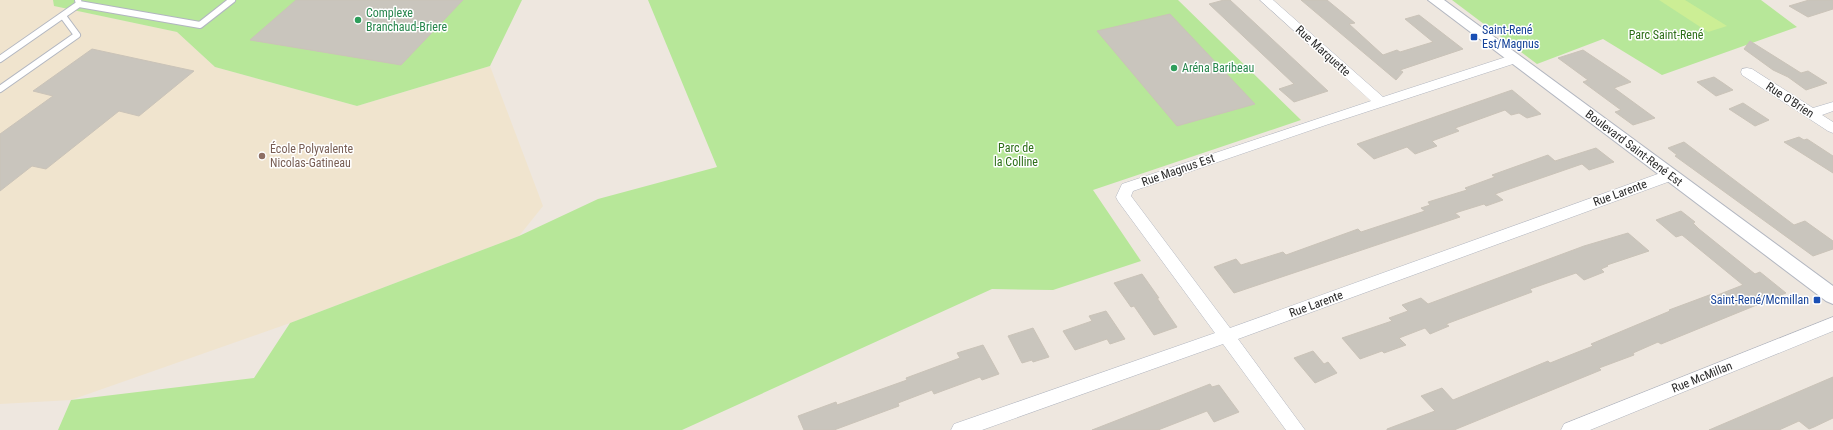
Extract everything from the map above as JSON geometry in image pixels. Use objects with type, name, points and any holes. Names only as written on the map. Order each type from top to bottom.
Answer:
[{"type":"street","name":"Rue Marquette","points":[[1266,0],[1381,103]]},
{"type":"street","name":"Boulevard Saint-René Est","points":[[1435,0],[1833,296]]},
{"type":"street","name":"Rue Magnus Est","points":[[1296,430],[1123,197],[1127,188],[1514,59]]},
{"type":"street","name":"Rue O'Brien","points":[[1747,72],[1833,128]]},
{"type":"street","points":[[1811,114],[1833,106]]},
{"type":"street","name":"Rue Larente","points":[[960,430],[1226,336],[1671,175]]},
{"type":"street","name":"Rue McMillan","points":[[1570,430],[1833,324]]},
{"type":"lane","points":[[0,59],[62,16],[79,2],[200,25],[232,0]]},
{"type":"lane","points":[[0,89],[77,35],[62,16]]},
{"type":"shaded area","name":"École Polyvalente Nicolas-Gatineau","points":[[0,0],[53,0],[55,6],[177,32],[215,67],[357,106],[490,66],[543,206],[519,236],[290,323],[71,400],[0,404]]},
{"type":"green space","points":[[53,0],[522,0],[490,66],[357,106],[215,67],[177,32],[54,6]]},
{"type":"green space","name":"Parc de la Colline","points":[[648,0],[1178,0],[1301,120],[1093,190],[1141,261],[1053,290],[992,289],[682,430],[58,430],[71,400],[254,378],[290,323],[519,236],[598,199],[717,167]]},
{"type":"green space","name":"Parc Saint-René","points":[[1452,0],[1761,0],[1797,27],[1662,75],[1603,39],[1537,64]]},
{"type":"green space","points":[[1659,0],[1685,0],[1727,26],[1708,32]]},
{"type":"building","name":"Complexe Branchaud-Briere","points":[[296,0],[463,0],[401,65],[250,40]]},
{"type":"building","points":[[1230,0],[1328,91],[1294,102],[1279,89],[1294,84],[1209,4]]},
{"type":"building","points":[[1301,0],[1327,0],[1355,23],[1349,24],[1383,55],[1397,50],[1400,52],[1433,42],[1405,19],[1419,15],[1463,49],[1400,70],[1403,72],[1396,80]]},
{"type":"building","points":[[1809,0],[1833,0],[1833,9],[1808,17],[1789,6]]},
{"type":"building","name":"Aréna Baribeau","points":[[1170,14],[1255,104],[1177,126],[1097,31]]},
{"type":"building","points":[[1750,41],[1801,73],[1808,71],[1827,83],[1806,90],[1788,77],[1773,70],[1744,49]]},
{"type":"building","points":[[92,49],[194,71],[139,116],[119,111],[46,169],[32,166],[0,191],[0,134],[53,96],[33,91]]},
{"type":"building","points":[[1583,50],[1631,82],[1614,88],[1655,118],[1633,125],[1615,112],[1621,110],[1583,82],[1588,80],[1558,58]]},
{"type":"building","points":[[1714,77],[1733,90],[1716,96],[1697,82]]},
{"type":"building","points":[[1512,90],[1541,114],[1527,118],[1519,113],[1511,115],[1505,110],[1455,128],[1459,131],[1432,141],[1437,146],[1415,154],[1407,147],[1374,159],[1357,144]]},
{"type":"building","points":[[1743,103],[1769,120],[1755,126],[1729,109]]},
{"type":"building","points":[[1799,137],[1804,140],[1807,139],[1833,156],[1833,173],[1784,142]]},
{"type":"building","points":[[1684,142],[1794,225],[1805,221],[1833,241],[1833,249],[1813,256],[1675,156],[1677,155],[1668,148]]},
{"type":"building","points":[[1596,148],[1614,162],[1589,170],[1582,164],[1495,194],[1503,200],[1486,206],[1484,204],[1455,213],[1460,217],[1234,293],[1214,267],[1236,259],[1241,265],[1283,252],[1286,255],[1358,229],[1361,232],[1425,211],[1421,208],[1430,205],[1428,202],[1467,190],[1465,188],[1495,177],[1492,175],[1548,155],[1555,161]]},
{"type":"building","points":[[1681,211],[1695,222],[1693,223],[1699,229],[1755,274],[1760,272],[1786,293],[1661,344],[1658,342],[1633,353],[1634,355],[1599,368],[1601,370],[1454,430],[1387,430],[1435,411],[1421,396],[1442,388],[1453,400],[1548,361],[1550,363],[1593,346],[1591,344],[1670,311],[1669,310],[1712,294],[1715,296],[1743,285],[1682,235],[1676,237],[1656,220]]},
{"type":"building","points":[[1628,233],[1649,251],[1607,265],[1608,266],[1601,269],[1604,272],[1584,280],[1576,273],[1530,289],[1532,292],[1446,324],[1449,326],[1430,334],[1425,328],[1399,338],[1406,345],[1384,353],[1382,351],[1360,359],[1342,338],[1392,321],[1389,318],[1408,311],[1402,305],[1421,298],[1428,304],[1584,246]]},
{"type":"building","points":[[1142,274],[1177,327],[1154,335],[1134,306],[1131,307],[1114,283]]},
{"type":"building","points":[[1106,311],[1125,339],[1110,344],[1107,339],[1075,350],[1063,331],[1092,321],[1089,316]]},
{"type":"building","points":[[1033,328],[1049,357],[1033,362],[1032,360],[1022,363],[1008,336]]},
{"type":"building","points":[[983,345],[999,374],[982,380],[980,377],[934,394],[932,390],[898,403],[899,406],[834,430],[804,430],[798,416],[836,402],[837,405],[907,380],[906,378],[960,358],[957,353]]},
{"type":"building","points":[[1313,351],[1324,364],[1328,362],[1337,373],[1315,383],[1294,358]]},
{"type":"building","points":[[1833,377],[1833,418],[1814,427],[1809,429],[1799,421],[1779,430],[1709,430]]},
{"type":"building","points":[[1210,384],[1212,387],[1219,385],[1239,412],[1214,422],[1207,411],[1158,430],[1092,430]]},
{"type":"place","name":"Complexe Branchaud-Briere","points":[[358,20]]},
{"type":"place","name":"Saint-René Est/Magnus","points":[[1474,37]]},
{"type":"place","name":"Aréna Baribeau","points":[[1174,68]]},
{"type":"place","name":"École Polyvalente Nicolas-Gatineau","points":[[262,156]]},
{"type":"place","name":"Saint-René/Mcmillan","points":[[1817,300]]}]
